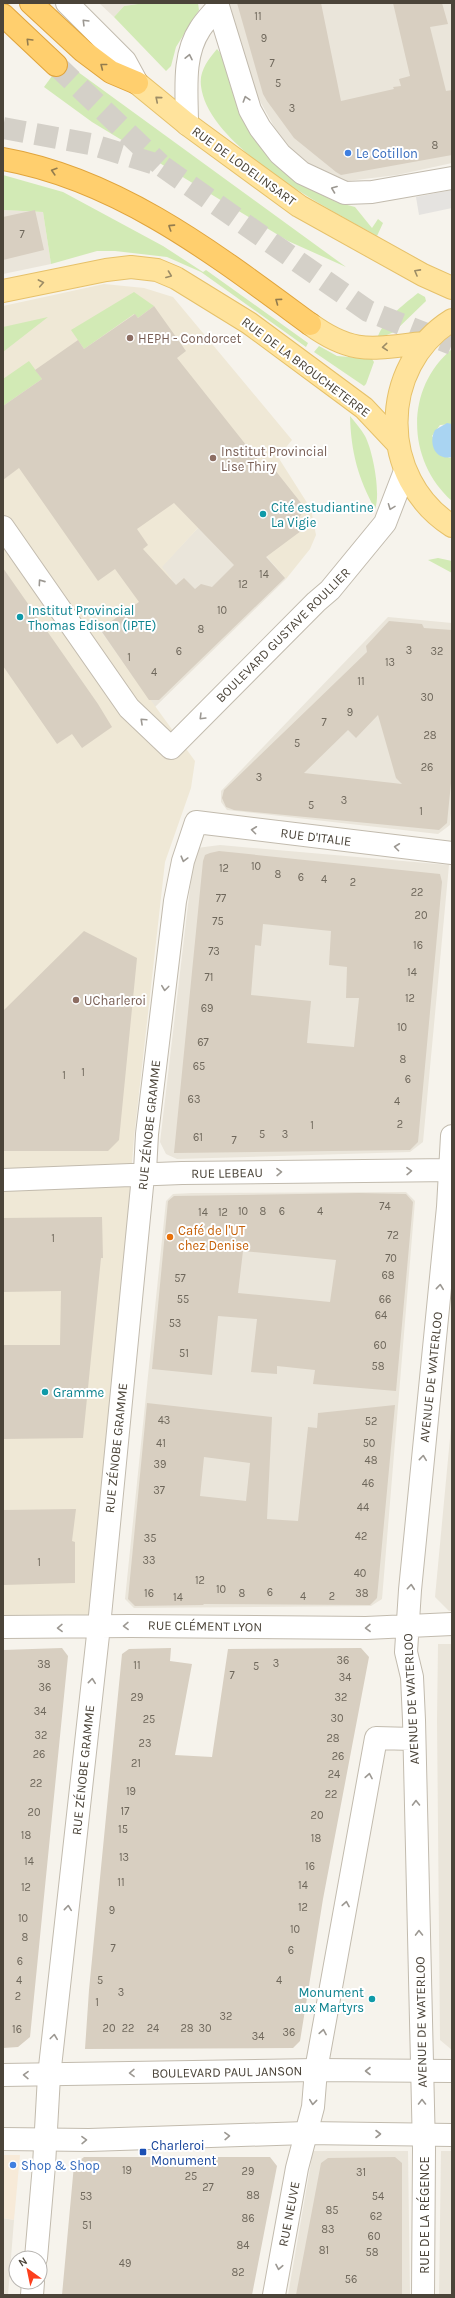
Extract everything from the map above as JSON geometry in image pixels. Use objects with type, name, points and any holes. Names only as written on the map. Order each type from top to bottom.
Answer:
[{"type":"highway","points":[[31,3],[83,51],[111,72],[138,83]]},
{"type":"highway","points":[[3,15],[56,65]]},
{"type":"highway","points":[[3,159],[55,171],[137,207],[229,265],[310,324]]},
{"type":"main road","name":"RUE DE LODELINSART","points":[[138,83],[187,124],[299,206],[429,278],[452,288]]},
{"type":"main road","name":"RUE DE LA BROUCHETERRE","points":[[3,291],[131,267],[163,273],[176,278],[249,323],[364,408],[397,443]]},
{"type":"main road","points":[[452,320],[439,328],[424,344],[404,376],[397,404],[397,443],[405,471],[416,492],[430,508],[452,526]]},
{"type":"main road","points":[[310,324],[327,336],[349,346],[374,348],[424,344]]},
{"type":"street","name":"RUE DE LODELINSART","points":[[67,3],[125,61],[138,83]]},
{"type":"street","points":[[187,124],[187,67],[191,46],[200,29],[217,5]]},
{"type":"street","points":[[217,5],[250,110],[260,128],[280,154],[302,173],[345,194],[372,192],[452,178]]},
{"type":"street","name":"BOULEVARD GUSTAVE ROULLIER","points":[[3,527],[128,708],[171,748],[330,590],[348,570],[385,523],[405,471]]},
{"type":"street","name":"RUE D'ITALIE","points":[[196,822],[444,852]]},
{"type":"street","name":"RUE ZÉNOBE GRAMME","points":[[37,2250],[44,2165],[44,2140],[49,2076],[99,1626],[142,1176],[145,1171],[147,1134],[175,901],[183,860],[196,822]]},
{"type":"street","name":"AVENUE DE WATERLOO","points":[[423,2134],[412,1677],[406,1652],[407,1626],[451,1170],[452,1136]]},
{"type":"street","name":"RUE LEBEAU","points":[[3,1180],[142,1176],[182,1173],[451,1170]]},
{"type":"street","name":"RUE CLÉMENT LYON","points":[[3,1627],[99,1626],[366,1628],[452,1624]]},
{"type":"street","points":[[306,2133],[313,2107],[316,2070],[376,1738],[413,1739]]},
{"type":"street","name":"BOULEVARD PAUL JANSON","points":[[3,2075],[49,2076],[316,2070],[452,2071]]},
{"type":"street","points":[[3,2139],[44,2140],[306,2133],[452,2135]]},
{"type":"street","name":"RUE NEUVE","points":[[274,2295],[306,2133]]},
{"type":"street","name":"RUE DE LA RÉGENCE","points":[[423,2134],[424,2295]]},
{"type":"shaded area","points":[[99,3],[145,3],[124,6],[114,17]]},
{"type":"shaded area","points":[[223,3],[452,3],[452,163],[397,175],[331,183],[282,141],[240,65]]},
{"type":"shaded area","points":[[452,190],[452,208],[419,215],[416,197]]},
{"type":"shaded area","points":[[3,210],[43,212],[51,264],[3,274]]},
{"type":"shaded area","name":"UCharleroi","points":[[104,284],[144,288],[173,297],[292,440],[278,457],[311,509],[316,535],[310,549],[286,579],[267,557],[262,559],[217,513],[198,528],[162,567],[172,579],[99,629],[195,761],[191,788],[165,862],[134,1138],[96,1618],[3,1619],[3,306]]},
{"type":"shaded area","points":[[217,513],[267,557],[286,579],[154,708],[99,629],[171,579],[161,567],[198,528]]},
{"type":"shaded area","points":[[388,617],[452,623],[452,801],[450,825],[438,834],[227,810],[221,802],[221,791]]},
{"type":"shaded area","points":[[220,845],[449,865],[423,1142],[410,1152],[177,1159],[166,1154],[160,1142],[192,871],[197,848]]},
{"type":"shaded area","points":[[406,1192],[415,1201],[382,1599],[371,1606],[134,1608],[125,1599],[166,1201],[173,1194],[192,1193]]},
{"type":"shaded area","points":[[452,1417],[452,1611],[449,1611],[435,1597]]},
{"type":"shaded area","points":[[438,1644],[452,1644],[452,2050],[440,2040],[437,1720]]},
{"type":"shaded area","points":[[313,2151],[408,2151],[410,2295],[288,2295]]},
{"type":"shaded area","points":[[441,2151],[452,2151],[452,2295],[439,2295]]},
{"type":"shaded area","points":[[3,2155],[20,2155],[14,2220],[3,2218]]},
{"type":"shaded area","points":[[3,2218],[14,2220],[12,2250],[8,2250],[8,2295],[3,2295]]},
{"type":"green space","points":[[145,3],[198,3],[199,10],[176,47],[171,66],[166,71],[114,17],[124,6]]},
{"type":"green space","points":[[217,49],[222,55],[296,181],[336,202],[355,207],[372,228],[378,219],[383,223],[377,236],[330,210],[273,174],[247,153],[225,131],[209,109],[201,86],[201,75],[207,62]]},
{"type":"green space","points":[[63,61],[346,267],[288,241],[92,122],[44,87]]},
{"type":"green space","points":[[3,175],[63,192],[163,246],[203,272],[206,270],[308,343],[306,347],[201,272],[167,257],[115,251],[97,251],[51,264],[43,212],[3,210]]},
{"type":"green space","points":[[134,292],[154,306],[138,318],[134,314],[84,349],[71,330]]},
{"type":"green space","points":[[418,293],[425,297],[426,301],[394,332],[377,339],[384,325],[389,319]]},
{"type":"green space","points":[[48,317],[3,352],[3,327]]},
{"type":"green space","points":[[319,346],[337,356],[372,359],[374,362],[366,384],[364,386],[314,352]]},
{"type":"green space","points":[[452,349],[452,424],[440,425],[432,436],[449,458],[452,457],[452,501],[437,485],[426,466],[420,446],[417,425],[419,404],[425,384],[436,365]]},
{"type":"green space","points":[[29,361],[42,379],[3,406],[3,379]]},
{"type":"green space","points":[[350,416],[365,436],[371,452],[377,483],[377,502],[375,509],[369,498],[356,464]]},
{"type":"green space","points":[[438,558],[452,561],[452,573],[428,560]]},
{"type":"water","points":[[447,423],[452,424],[452,457],[446,458],[437,454],[434,450],[432,440],[435,430]]},
{"type":"building","points":[[237,3],[321,3],[341,101],[394,89],[393,87],[401,86],[399,79],[410,76],[393,3],[442,3],[448,24],[430,27],[446,91],[452,90],[452,155],[341,175],[336,172],[294,138],[267,101],[263,94]]},
{"type":"building","points":[[35,210],[44,250],[3,260],[3,217]]},
{"type":"building","points":[[154,306],[186,351],[177,358],[262,465],[271,465],[305,508],[298,520],[305,528],[266,557],[285,578],[159,700],[149,700],[100,629],[139,602],[115,569],[98,581],[19,468],[3,480],[3,406],[42,379],[35,370],[78,340],[84,349],[135,314],[138,318]],"holes":[[[174,503],[234,565],[212,587],[201,584],[195,589],[184,578],[176,585],[143,549],[148,545],[137,529]]]},
{"type":"building","name":"Institut Provincial Thomas Edison (IPTE)","points":[[3,568],[98,704],[112,727],[82,748],[72,734],[57,744],[3,666]]},
{"type":"building","points":[[389,621],[422,624],[424,628],[452,630],[452,773],[447,823],[439,830],[234,810],[226,807],[222,798],[224,790],[367,652],[366,646]],"holes":[[[378,715],[396,778],[402,784],[304,773],[348,730],[356,738]]]},
{"type":"building","points":[[219,851],[440,874],[442,882],[418,1142],[410,1150],[174,1153],[203,861],[205,855]],"holes":[[[263,924],[331,931],[329,965],[347,967],[346,998],[359,998],[354,1047],[307,1043],[311,1001],[251,995],[255,945],[261,946]]]},
{"type":"building","points":[[84,931],[137,958],[119,1140],[108,1151],[3,1151],[3,1011]]},
{"type":"building","points":[[359,1193],[406,1194],[413,1202],[396,1391],[313,1384],[315,1370],[277,1366],[277,1374],[251,1372],[257,1319],[218,1316],[212,1375],[152,1369],[168,1201],[174,1196]],"holes":[[[243,1251],[336,1260],[330,1302],[238,1293]]]},
{"type":"building","points":[[102,1217],[103,1258],[101,1258],[83,1438],[3,1439],[3,1345],[60,1345],[61,1291],[3,1292],[3,1218]]},
{"type":"building","points":[[147,1403],[272,1417],[267,1519],[298,1521],[308,1427],[317,1428],[318,1413],[395,1405],[377,1598],[370,1605],[204,1604],[135,1606],[128,1599]],"holes":[[[204,1457],[250,1463],[246,1501],[200,1496]]]},
{"type":"building","points":[[76,1509],[72,1541],[75,1542],[75,1583],[3,1585],[3,1510]]},
{"type":"building","points":[[62,1648],[68,1656],[30,2037],[18,2047],[3,2048],[3,1650]]},
{"type":"building","points":[[171,1648],[170,1661],[192,1664],[175,1755],[212,1757],[228,1649],[361,1648],[369,1657],[323,1899],[300,2041],[293,2048],[85,2049],[89,1990],[122,1654],[129,1649]]},
{"type":"building","points":[[84,2157],[270,2157],[277,2166],[252,2295],[62,2295],[74,2165]]},
{"type":"building","points":[[395,2157],[402,2163],[402,2295],[296,2295],[321,2163],[328,2158]]},
{"type":"tunnel","points":[[56,65],[160,164]]},
{"type":"tunnel","points":[[3,128],[90,144],[162,166],[368,311],[452,344]]},
{"type":"place","name":"Le Cotillon","points":[[348,153]]},
{"type":"place","name":"HEPH - Condorcet","points":[[130,338]]},
{"type":"place","name":"Institut Provincial Lise Thiry","points":[[213,458]]},
{"type":"place","name":"Cité estudiantine La Vigie","points":[[263,514]]},
{"type":"place","name":"Institut Provincial Thomas Edison (IPTE)","points":[[20,617]]},
{"type":"place","name":"UCharleroi","points":[[76,1000]]},
{"type":"place","name":"Café de l'UT chez Denise","points":[[170,1237]]},
{"type":"place","name":"Gramme","points":[[45,1392]]},
{"type":"place","name":"Monument aux Martyrs","points":[[372,1999]]},
{"type":"place","name":"Charleroi Monument","points":[[143,2152]]},
{"type":"place","name":"Shop & Shop","points":[[13,2165]]}]
